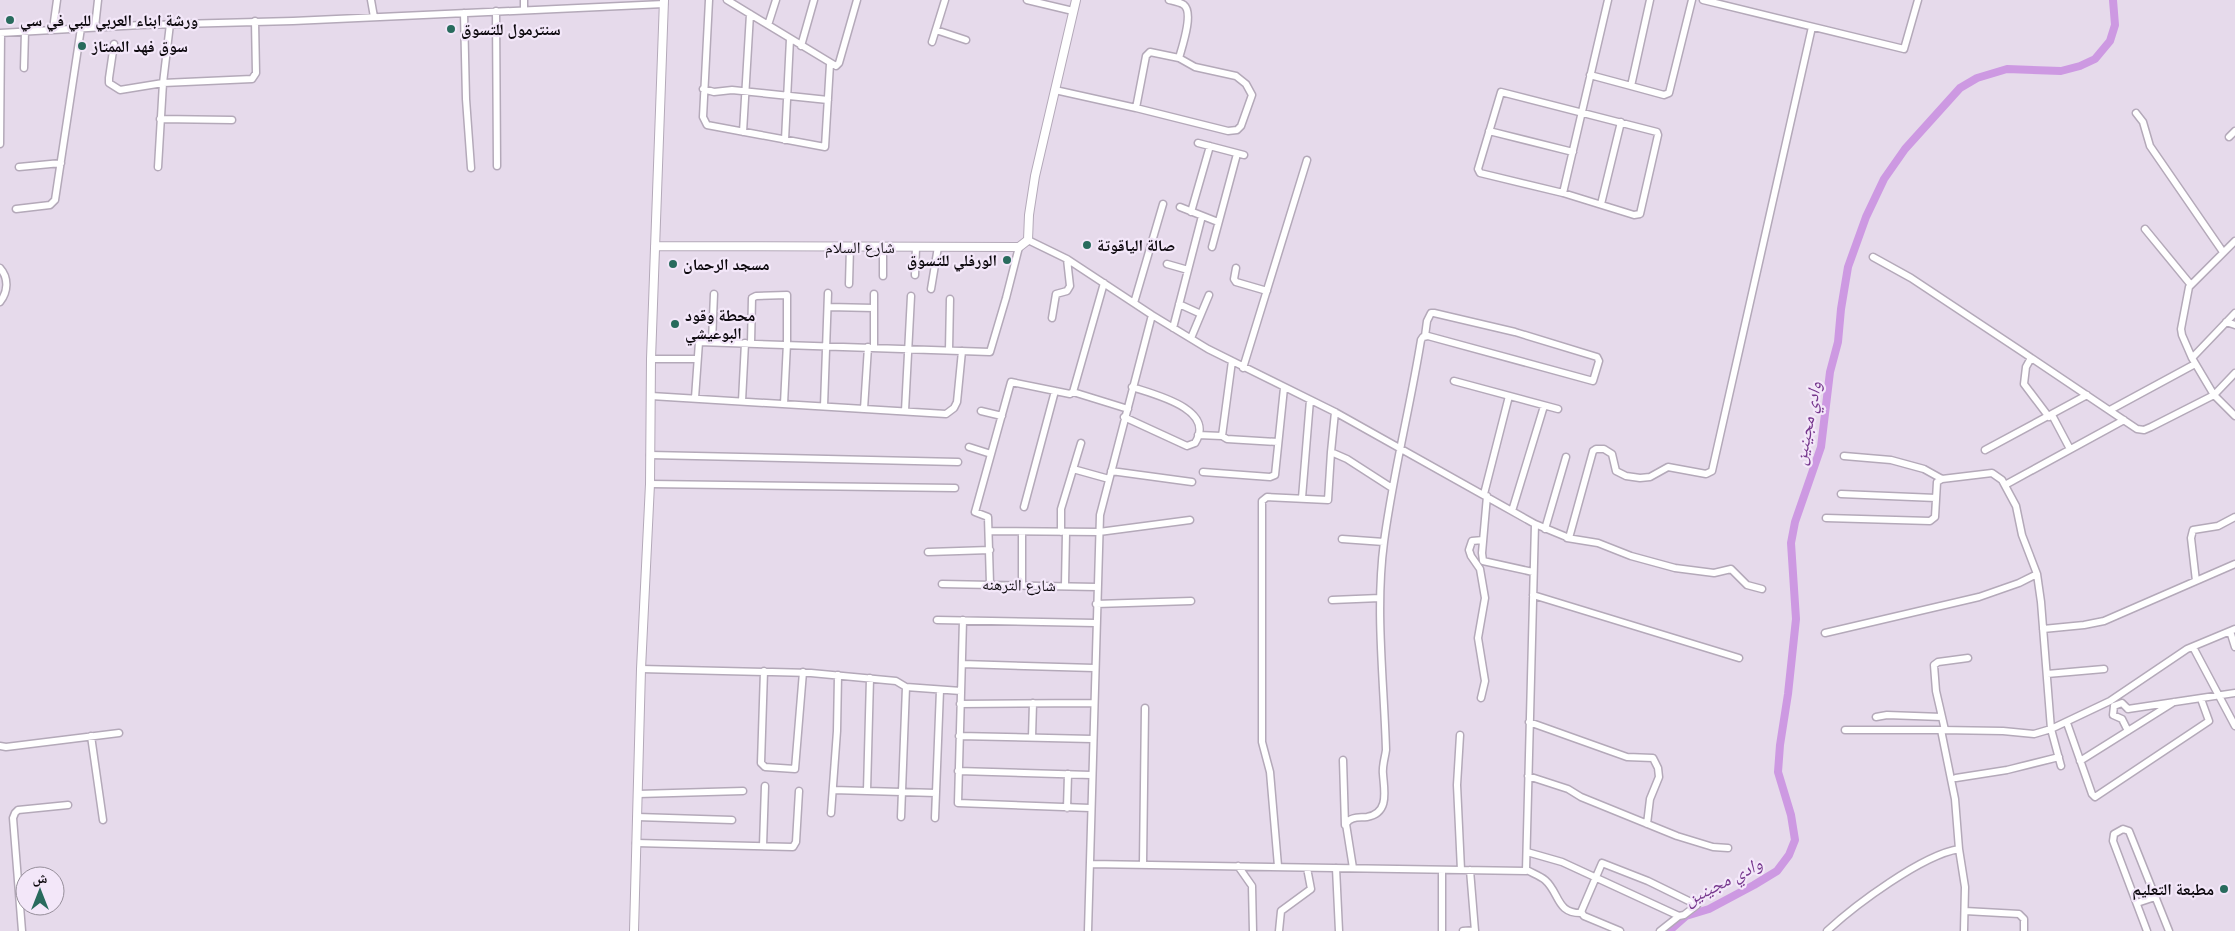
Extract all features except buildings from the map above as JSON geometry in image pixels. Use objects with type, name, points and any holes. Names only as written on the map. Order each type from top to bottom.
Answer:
[{"type":"main road","points":[[1019,247],[1028,240],[1034,182],[1076,0]]},
{"type":"main road","points":[[634,931],[641,668],[650,484],[651,359],[664,2]]},
{"type":"main road","name":"شارع السلام","points":[[655,246],[1019,247]]},
{"type":"street","points":[[53,29],[57,0]]},
{"type":"street","points":[[95,28],[98,0]]},
{"type":"street","points":[[371,0],[374,17]]},
{"type":"street","points":[[524,0],[524,10]]},
{"type":"street","points":[[709,0],[703,89],[703,117],[705,123],[785,140],[826,146],[830,64]]},
{"type":"street","points":[[727,0],[836,66],[839,63],[857,0]]},
{"type":"street","points":[[741,9],[744,0]]},
{"type":"street","points":[[768,26],[776,0]]},
{"type":"street","points":[[801,46],[814,0]]},
{"type":"street","points":[[932,42],[945,0]]},
{"type":"street","points":[[1027,0],[1073,11]]},
{"type":"street","points":[[1169,0],[1182,4],[1188,10],[1189,17],[1179,58]]},
{"type":"street","points":[[1563,193],[1608,0]]},
{"type":"street","points":[[1630,86],[1650,0]]},
{"type":"street","points":[[1590,75],[1664,95],[1669,94],[1692,0]]},
{"type":"street","points":[[1703,0],[1904,48],[1918,0]]},
{"type":"street","points":[[0,144],[1,33],[53,29],[464,13],[664,2]]},
{"type":"street","points":[[496,11],[497,166]]},
{"type":"street","points":[[464,13],[466,100],[471,168]]},
{"type":"street","points":[[743,132],[750,14]]},
{"type":"street","points":[[114,44],[110,64],[110,83],[120,90],[162,83],[255,78],[255,21]]},
{"type":"street","points":[[158,167],[162,83],[170,24]]},
{"type":"street","points":[[1567,538],[1569,538],[1594,450],[1604,450],[1612,454],[1616,471],[1629,477],[1650,477],[1668,468],[1706,474],[1712,471],[1812,27]]},
{"type":"street","points":[[16,209],[50,205],[55,200],[81,28]]},
{"type":"street","points":[[936,30],[966,40]]},
{"type":"street","points":[[24,68],[25,31]]},
{"type":"street","points":[[785,140],[790,39]]},
{"type":"street","points":[[1055,90],[1136,108],[1220,130],[1233,131],[1241,126],[1252,98],[1246,84],[1236,76],[1195,67],[1179,58],[1154,52],[1147,54],[1136,108]]},
{"type":"street","points":[[703,89],[717,92],[746,91],[828,100]]},
{"type":"street","points":[[1501,92],[1582,111],[1658,133],[1640,211],[1636,215],[1563,193],[1480,173],[1478,169],[1501,92]]},
{"type":"street","points":[[2136,113],[2143,122],[2150,146],[2223,252]]},
{"type":"street","points":[[160,119],[232,120]]},
{"type":"street","points":[[1601,204],[1620,122]]},
{"type":"street","points":[[1489,131],[1573,152]]},
{"type":"street","points":[[2229,136],[2235,131]]},
{"type":"street","points":[[1198,143],[1240,154],[1212,247]]},
{"type":"street","points":[[1191,212],[1210,146]]},
{"type":"street","points":[[1244,368],[1307,160]]},
{"type":"street","points":[[19,167],[61,164]]},
{"type":"street","points":[[1134,303],[1163,204]]},
{"type":"street","points":[[1180,207],[1218,222]]},
{"type":"street","points":[[1173,328],[1202,216]]},
{"type":"street","points":[[2145,229],[2191,284]]},
{"type":"street","points":[[1028,240],[1068,259],[1152,315],[1244,368],[1335,412],[1545,529],[1567,538],[1598,543],[1631,556],[1675,568],[1714,573],[1731,569],[1747,584],[1762,589]]},
{"type":"street","points":[[2235,241],[2191,284],[2181,329],[2194,361],[2214,395],[2235,416]]},
{"type":"street","points":[[849,284],[850,247]]},
{"type":"street","points":[[883,247],[883,276]]},
{"type":"street","points":[[915,275],[916,247]]},
{"type":"street","points":[[931,289],[938,247]]},
{"type":"street","points":[[695,398],[698,342],[787,343],[990,351],[1019,247]]},
{"type":"street","points":[[1874,257],[1911,278],[2137,429],[2144,430],[2214,395],[2235,373]]},
{"type":"street","points":[[1052,318],[1056,294],[1067,290],[1070,286],[1068,259]]},
{"type":"street","points":[[1168,264],[1188,270]]},
{"type":"street","points":[[0,268],[4,273],[7,289],[0,302]]},
{"type":"street","points":[[1236,268],[1236,282],[1267,291]]},
{"type":"street","points":[[1073,392],[1104,283]]},
{"type":"street","points":[[824,406],[828,293]]},
{"type":"street","points":[[712,342],[714,294]]},
{"type":"street","points":[[742,401],[752,298],[756,296],[785,294],[788,298],[784,404]]},
{"type":"street","points":[[864,408],[871,347],[874,294]]},
{"type":"street","points":[[1191,338],[1210,295]]},
{"type":"street","points":[[905,411],[911,296]]},
{"type":"street","points":[[949,350],[950,299]]},
{"type":"street","points":[[1179,304],[1201,314]]},
{"type":"street","points":[[828,307],[874,308]]},
{"type":"street","points":[[1345,827],[1350,819],[1366,817],[1377,813],[1385,799],[1383,771],[1386,750],[1380,598],[1384,542],[1392,488],[1413,392],[1421,340],[1426,336],[1428,317],[1431,313],[1434,313],[1515,332],[1597,357],[1599,361],[1592,381],[1426,336]]},
{"type":"street","points":[[2110,410],[2194,361],[2235,313]]},
{"type":"street","points":[[1088,931],[1096,587],[1100,515],[1152,315]]},
{"type":"street","points":[[2226,322],[2235,325]]},
{"type":"street","points":[[651,396],[946,414],[951,412],[957,402],[962,351]]},
{"type":"street","points":[[2031,358],[2026,367],[2024,384],[2050,416],[2070,449]]},
{"type":"street","points":[[651,359],[697,359]]},
{"type":"street","points":[[1222,436],[1232,361]]},
{"type":"street","points":[[1454,381],[1558,410]]},
{"type":"street","points":[[990,584],[990,530],[988,516],[975,512],[1012,382],[1070,394],[1073,392],[1128,409]]},
{"type":"street","points":[[1124,417],[1187,446],[1195,443],[1198,435],[1197,423],[1190,411],[1170,400],[1132,387]]},
{"type":"street","points":[[1203,472],[1273,476],[1284,388]]},
{"type":"street","points":[[1024,507],[1055,391]]},
{"type":"street","points":[[1985,450],[2087,395]]},
{"type":"street","points":[[1509,396],[1485,495],[1483,561],[1533,572]]},
{"type":"street","points":[[1302,498],[1310,400]]},
{"type":"street","points":[[1512,511],[1544,406]]},
{"type":"street","points":[[981,411],[1002,416]]},
{"type":"street","points":[[1278,866],[1270,772],[1262,750],[1261,734],[1262,501],[1267,498],[1328,500],[1335,412]]},
{"type":"street","points":[[2005,484],[2124,420]]},
{"type":"street","points":[[1198,435],[1278,442]]},
{"type":"street","points":[[1065,586],[1064,533],[1061,509],[1081,443]]},
{"type":"street","points":[[969,447],[991,454]]},
{"type":"street","points":[[1331,452],[1348,459],[1392,488]]},
{"type":"street","points":[[650,455],[958,462]]},
{"type":"street","points":[[1545,529],[1566,456]]},
{"type":"street","points":[[1844,456],[1891,460],[1924,469],[1942,479]]},
{"type":"street","points":[[1073,469],[1109,479]]},
{"type":"street","points":[[1111,471],[1192,482]]},
{"type":"street","points":[[1826,518],[1930,521],[1935,517],[1937,482],[1942,479],[1992,473],[1998,476],[2005,484],[2016,506],[2022,535],[2037,574],[2051,729],[2061,766]]},
{"type":"street","points":[[650,484],[955,488]]},
{"type":"street","points":[[1841,494],[1936,498]]},
{"type":"street","points":[[2196,581],[2191,538],[2192,530],[2218,526],[2235,516]]},
{"type":"street","points":[[990,530],[1064,533],[1099,532],[1190,520]]},
{"type":"street","points":[[1527,870],[1535,524]]},
{"type":"street","points":[[1022,532],[1022,585]]},
{"type":"street","points":[[1342,538],[1384,542]]},
{"type":"street","points":[[1481,698],[1485,682],[1478,644],[1478,630],[1485,598],[1480,569],[1470,556],[1469,550],[1472,541],[1483,540]]},
{"type":"street","points":[[928,552],[990,550]]},
{"type":"street","points":[[2043,629],[2084,625],[2104,620],[2235,564]]},
{"type":"street","points":[[1824,633],[1979,597],[2025,581],[2037,574]]},
{"type":"street","name":"شارع الترهنه","points":[[942,584],[1096,587]]},
{"type":"street","points":[[1533,595],[1739,658]]},
{"type":"street","points":[[1332,600],[1380,598]]},
{"type":"street","points":[[1096,604],[1191,600]]},
{"type":"street","points":[[937,620],[1095,623]]},
{"type":"street","points":[[963,620],[957,801],[960,804],[1090,808]]},
{"type":"street","points":[[1845,730],[1943,730],[2034,734],[2067,723],[2112,704],[2193,646],[2232,630],[2235,647]]},
{"type":"street","points":[[2193,646],[2235,726]]},
{"type":"street","points":[[1964,931],[1964,874],[1959,849],[1955,800],[1936,691],[1934,665],[1938,662],[1968,658]]},
{"type":"street","points":[[962,664],[1094,668]]},
{"type":"street","points":[[641,668],[803,672],[896,681],[906,688],[961,691]]},
{"type":"street","points":[[2047,674],[2104,669]]},
{"type":"street","points":[[764,671],[761,763],[765,767],[796,769],[803,672]]},
{"type":"street","points":[[831,813],[838,675]]},
{"type":"street","points":[[867,791],[870,678]]},
{"type":"street","points":[[901,817],[906,688]]},
{"type":"street","points":[[935,818],[940,690]]},
{"type":"street","points":[[2128,709],[2235,694]]},
{"type":"street","points":[[2067,723],[2092,794],[2095,797],[2209,721],[2201,700]]},
{"type":"street","points":[[2080,761],[2174,702]]},
{"type":"street","points":[[960,704],[1093,703]]},
{"type":"street","points":[[2112,704],[2122,703],[2128,709]]},
{"type":"street","points":[[1032,737],[1033,704]]},
{"type":"street","points":[[2112,704],[2113,716],[2122,719],[2128,730]]},
{"type":"street","points":[[1142,864],[1145,708]]},
{"type":"street","points":[[2122,719],[2127,715],[2128,709]]},
{"type":"street","points":[[1876,717],[1888,715],[1926,718],[1942,717]]},
{"type":"street","points":[[1926,718],[1927,730]]},
{"type":"street","points":[[1529,722],[1627,757],[1653,758],[1658,768],[1659,777],[1650,799],[1648,824]]},
{"type":"street","points":[[0,746],[6,747],[119,733]]},
{"type":"street","points":[[91,736],[103,820]]},
{"type":"street","points":[[959,736],[1092,739]]},
{"type":"street","points":[[1460,736],[1457,785],[1461,870]]},
{"type":"street","points":[[1956,778],[2007,770],[2059,757]]},
{"type":"street","points":[[1343,760],[1345,827],[1353,868]]},
{"type":"street","points":[[958,771],[1091,775]]},
{"type":"street","points":[[1067,808],[1068,774]]},
{"type":"street","points":[[1528,776],[1568,788],[1578,796],[1677,836],[1713,847],[1728,848]]},
{"type":"street","points":[[762,846],[765,786]]},
{"type":"street","points":[[833,790],[936,793]]},
{"type":"street","points":[[636,843],[795,845],[799,791]]},
{"type":"street","points":[[638,794],[743,792]]},
{"type":"street","points":[[22,931],[13,818],[15,812],[18,810],[68,805]]},
{"type":"street","points":[[637,817],[732,820]]},
{"type":"street","points":[[2147,931],[2112,839],[2114,834],[2123,829],[2129,831],[2169,931]]},
{"type":"street","points":[[1827,931],[1843,917],[1902,875],[1930,858],[1947,851],[1959,849]]},
{"type":"street","points":[[1527,852],[1562,862],[1679,916]]},
{"type":"street","points":[[1582,913],[1581,908],[1596,878],[1600,865],[1605,863],[1697,905],[1660,931]]},
{"type":"street","points":[[1090,864],[1527,870],[1545,880],[1564,909],[1572,913],[1582,913],[1620,931]]},
{"type":"street","points":[[1238,866],[1252,886],[1253,931]]},
{"type":"street","points":[[1279,931],[1281,911],[1311,889],[1307,868]]},
{"type":"street","points":[[1336,868],[1339,931]]},
{"type":"street","points":[[1442,870],[1442,931]]},
{"type":"street","points":[[1463,931],[1475,931],[1470,870]]},
{"type":"street","points":[[2137,903],[2155,897]]},
{"type":"street","points":[[1965,911],[2019,914],[2024,919],[2024,931]]},
{"type":"waterway","name":"وادي مجينين","points":[[1669,931],[1686,916],[1709,909],[1777,871],[1789,855],[1795,840],[1791,815],[1778,772],[1796,619],[1791,543],[1795,522],[1821,447],[1830,372],[1838,342],[1848,267],[1866,217],[1884,179],[1905,149],[1960,88],[1977,78],[2007,69],[2061,71],[2080,66],[2095,59],[2110,41],[2115,25],[2113,0]]},
{"type":"place","name":"ورشة ابناء العربي للبي في سي","points":[[10,20]]},
{"type":"place","name":"سنترمول للتسوق","points":[[451,29]]},
{"type":"place","name":"سوق فهد الممتاز","points":[[82,46]]},
{"type":"place","name":"صالة الياقوتة","points":[[1087,245]]},
{"type":"place","name":"الورفلي للتسوق","points":[[1007,260]]},
{"type":"place","name":"مسجد الرحمان","points":[[673,264]]},
{"type":"place","name":"محطة وقود البوعيشي","points":[[675,324]]},
{"type":"place","name":"مطبعة التعليم","points":[[2224,889]]}]
